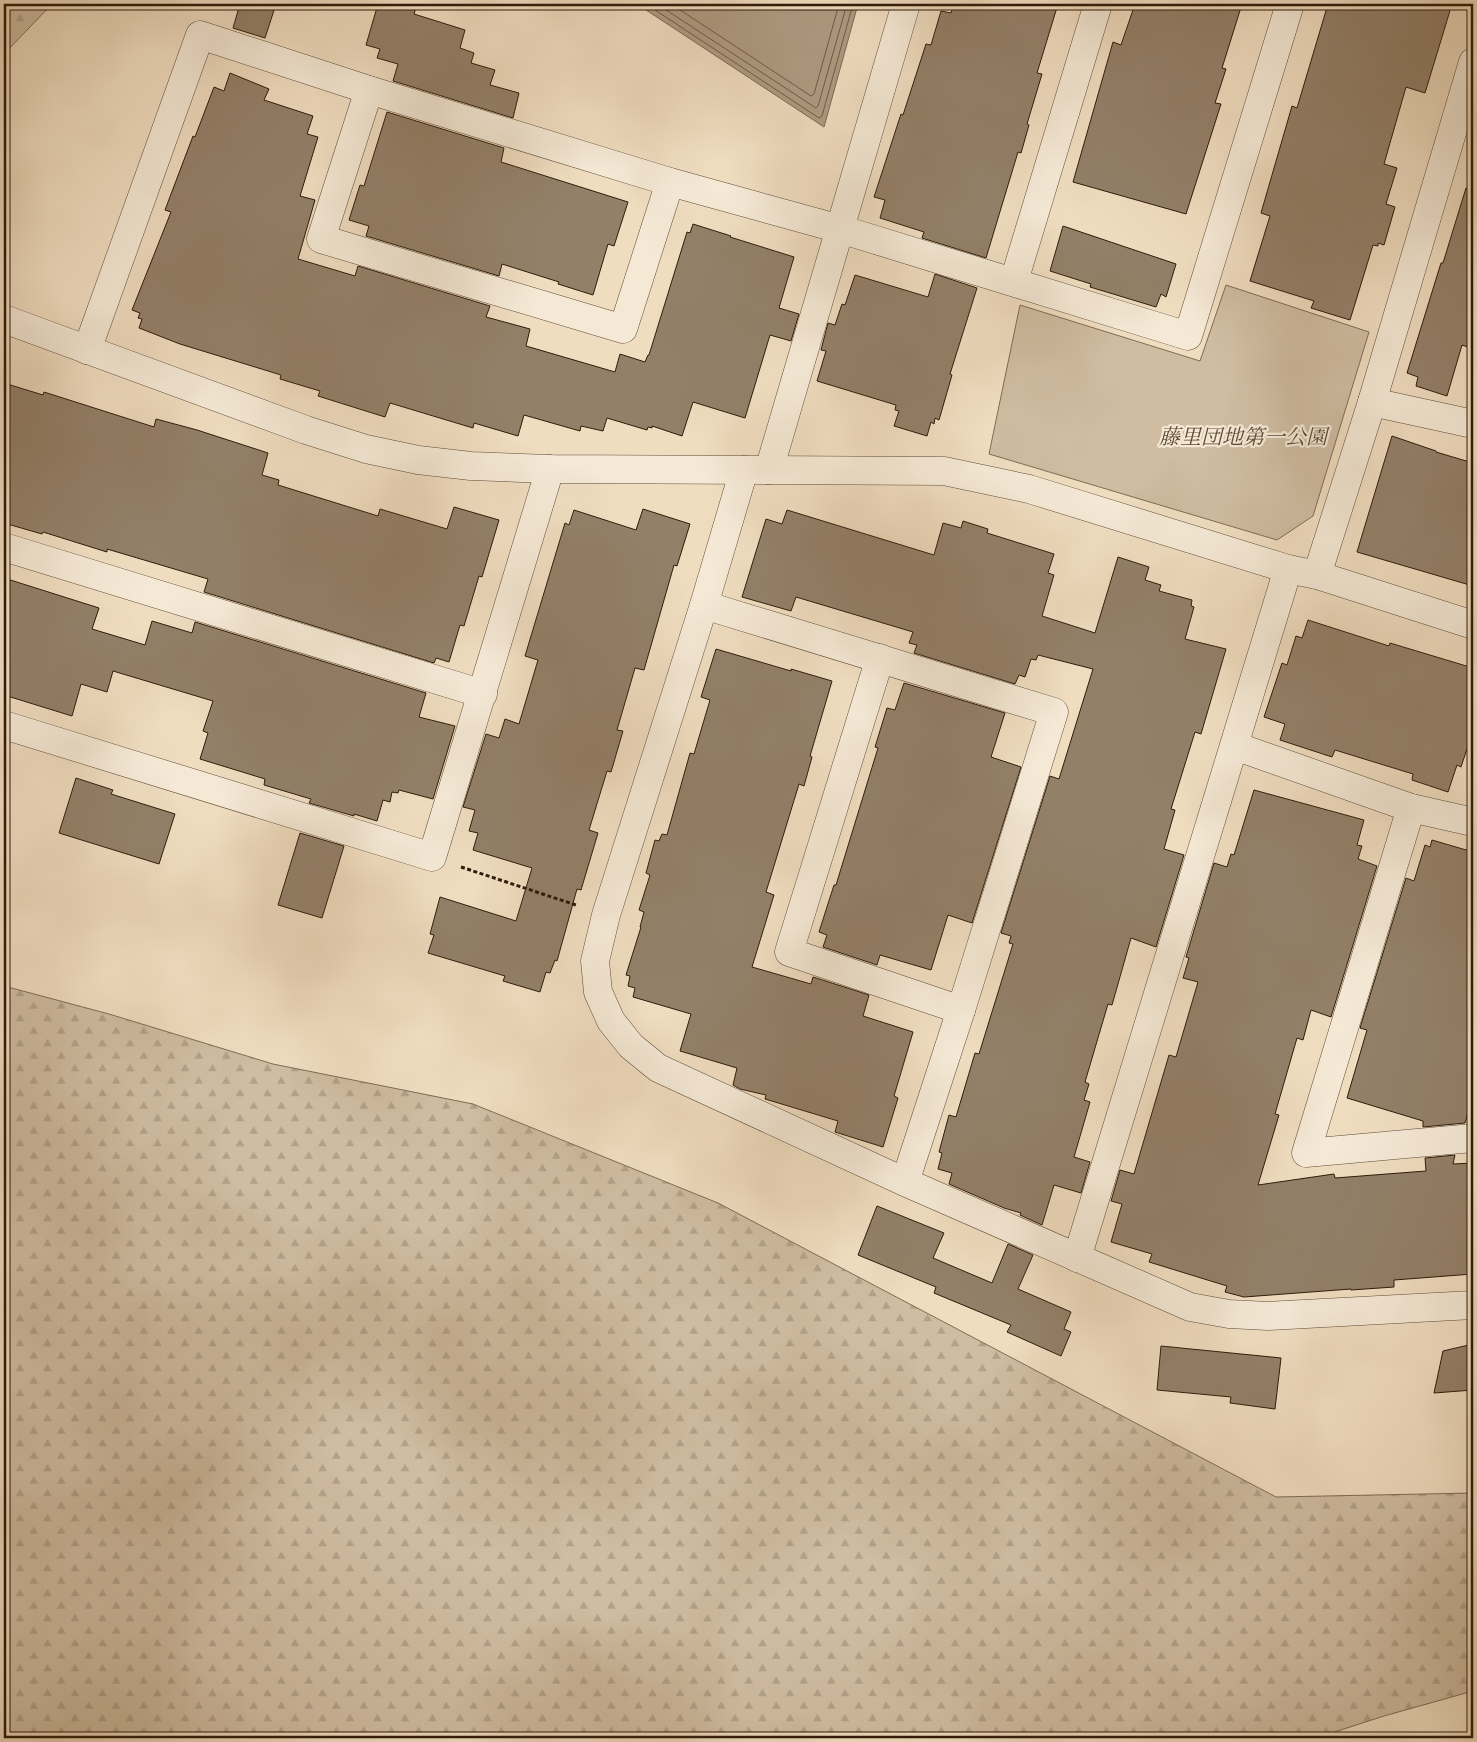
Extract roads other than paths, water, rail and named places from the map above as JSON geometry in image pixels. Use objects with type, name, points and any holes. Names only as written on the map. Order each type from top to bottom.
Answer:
[{"type":"street","points":[[906,4],[840,229],[757,470],[704,605],[606,915],[595,961],[598,992],[611,1020],[630,1046],[658,1068],[905,1182],[1190,1307],[1229,1314],[1268,1316],[1473,1305]]},
{"type":"street","points":[[1014,281],[1098,4]]},
{"type":"street","points":[[87,350],[200,36],[670,182],[840,229],[1188,336],[1290,4]]},
{"type":"street","points":[[1317,575],[1372,402],[1473,62]]},
{"type":"street","points":[[369,90],[321,239],[330,242],[623,329],[670,182]]},
{"type":"street","points":[[4,319],[306,430],[366,449],[418,460],[470,466],[550,469],[944,471],[1029,489],[1288,569],[1317,575],[1473,625]]},
{"type":"street","points":[[1372,402],[1473,424]]},
{"type":"street","points":[[4,725],[432,858],[550,469]]},
{"type":"street","points":[[4,547],[483,694]]},
{"type":"street","points":[[1077,1258],[1288,569]]},
{"type":"street","points":[[704,605],[1054,712],[905,1182]]},
{"type":"street","points":[[880,658],[789,952],[961,1010]]},
{"type":"street","points":[[1235,746],[1411,808],[1473,822]]},
{"type":"street","points":[[1411,808],[1306,1153],[1473,1138]]},
{"type":"water","points":[[637,4],[858,4],[824,127]]},
{"type":"park label","name":"藤里団地第一公園","points":[[1243,438]]}]
